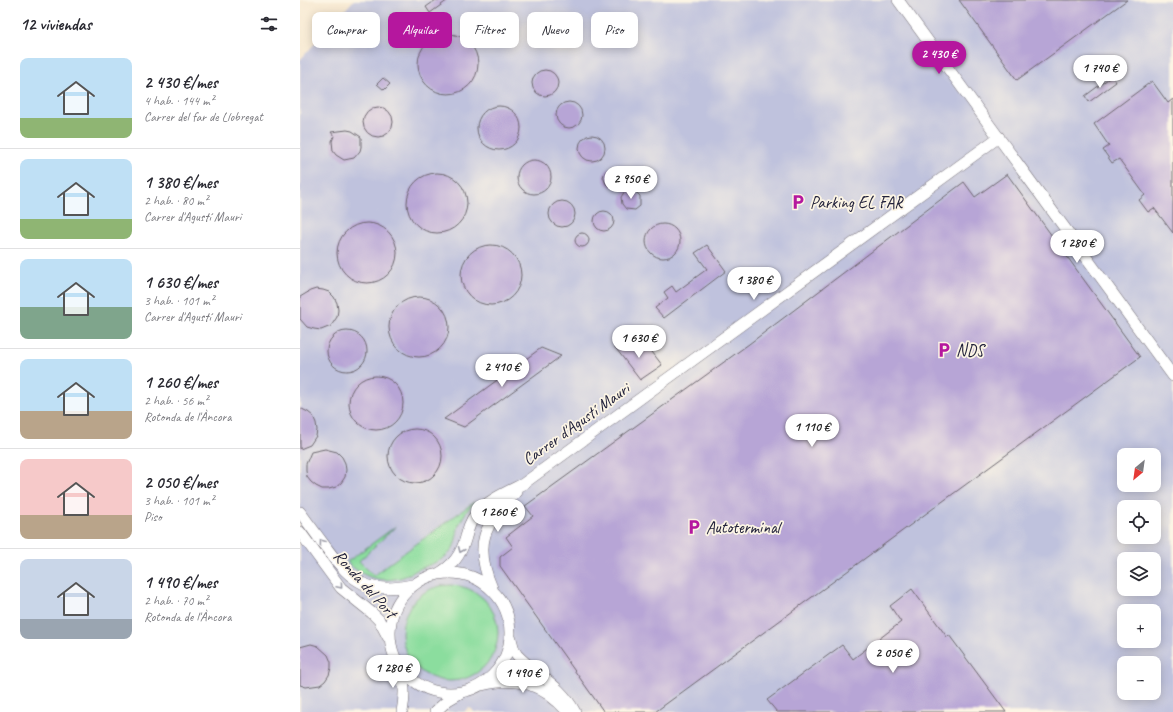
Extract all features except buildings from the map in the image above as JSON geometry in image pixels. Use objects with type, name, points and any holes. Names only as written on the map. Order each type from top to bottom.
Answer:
[{"type":"street","points":[[898,0],[1173,376]]},
{"type":"street","name":"Carrer d'Agustí Mauri","points":[[523,484],[999,137]]},
{"type":"street","points":[[402,712],[404,680],[393,654],[390,641],[390,628],[392,616],[402,596],[412,585],[436,575],[451,566],[460,554],[469,527],[476,514],[494,499],[523,484]]},
{"type":"street","points":[[492,589],[482,559],[483,539],[487,528],[497,511],[523,484]]},
{"type":"street","name":"Ronda del Port","points":[[300,512],[336,561],[354,580],[379,588],[397,588],[412,585]]},
{"type":"street","name":"Ronda del Port","points":[[300,532],[341,588],[379,620],[390,641]]},
{"type":"street","points":[[436,575],[448,573],[466,574],[480,580],[492,589],[501,599],[506,608],[510,622],[514,650],[517,655],[559,690],[570,703],[575,712]]},
{"type":"street","points":[[476,687],[498,670],[507,652],[511,636]]},
{"type":"street","points":[[398,664],[406,675],[416,683],[440,692],[452,693],[464,691],[495,682],[524,682],[549,694],[568,712]]},
{"type":"street","points":[[435,712],[448,700],[464,691]]},
{"type":"shaded area","points":[[354,0],[1173,0],[1173,712],[474,712],[469,708],[464,712],[300,712],[300,60],[312,47],[312,48],[380,48],[380,12],[343,12]]},
{"type":"green space","points":[[474,502],[459,525],[453,548],[445,557],[438,561],[406,576],[388,580],[373,578],[359,572],[347,562],[396,526],[359,561],[374,576]]},
{"type":"green space","points":[[450,585],[468,589],[477,593],[484,599],[490,606],[494,615],[498,633],[494,651],[490,660],[484,667],[477,673],[468,677],[450,681],[432,677],[423,673],[416,667],[410,660],[406,651],[402,633],[406,615],[410,606],[416,599],[423,593],[432,589]]},
{"type":"place","name":"Parking EL FAR","points":[[798,202]]},
{"type":"place","name":"NDS","points":[[944,350]]},
{"type":"place","name":"Autoterminal","points":[[694,527]]}]
